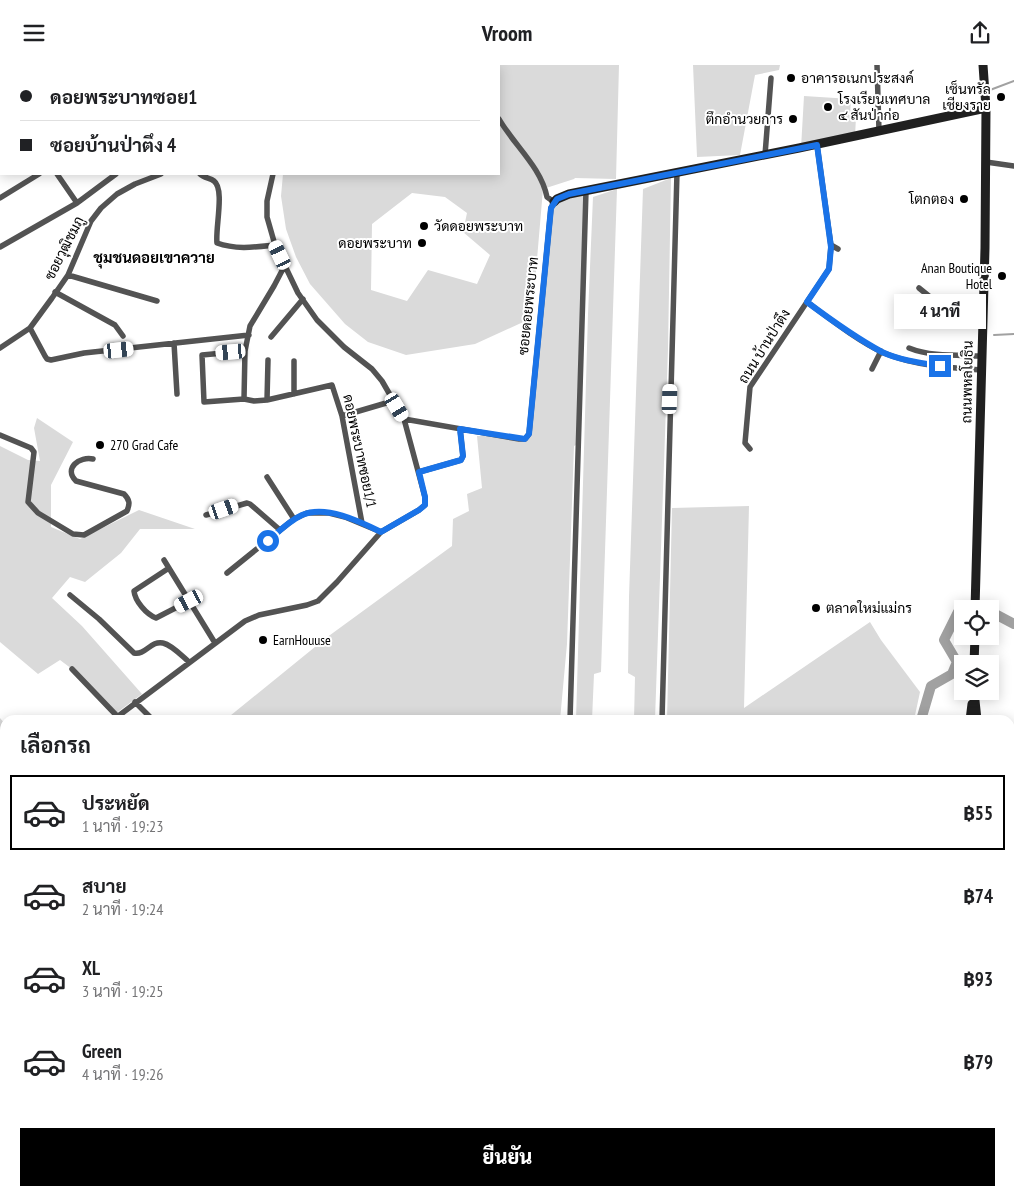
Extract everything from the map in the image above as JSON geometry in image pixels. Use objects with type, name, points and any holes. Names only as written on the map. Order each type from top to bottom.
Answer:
[{"type":"main road","name":"ถนนพหลโยธิน","points":[[975,600],[986,161],[986,108],[983,65]]},
{"type":"main road","points":[[554,202],[562,196],[817,145],[986,108]]},
{"type":"main road","points":[[971,715],[973,700]]},
{"type":"main road","points":[[975,700],[976,715]]},
{"type":"street","points":[[877,65],[879,131]]},
{"type":"street","points":[[766,155],[771,78]]},
{"type":"street","points":[[500,121],[508,135],[537,173],[545,188],[546,197],[554,202]]},
{"type":"street","name":"ถนน บ้านป่าตึง","points":[[750,449],[745,443],[750,387],[829,269],[830,245],[817,145]]},
{"type":"street","points":[[986,161],[1014,166]]},
{"type":"street","points":[[662,715],[677,172]]},
{"type":"street","points":[[0,198],[37,175]]},
{"type":"street","points":[[58,175],[77,203]]},
{"type":"street","points":[[0,247],[77,203],[115,175]]},
{"type":"street","name":"ซอยวุฒิชมภู","points":[[0,348],[30,328],[68,275],[92,221],[101,208],[118,194],[135,184],[158,175]]},
{"type":"street","points":[[201,175],[214,181],[218,187],[217,243],[242,248],[275,245]]},
{"type":"street","points":[[119,715],[245,621],[259,615],[318,601],[337,583],[381,532],[425,505],[419,472],[404,419],[372,369],[344,347],[317,320],[303,299],[275,245],[267,217],[267,201],[273,175]]},
{"type":"street","points":[[570,715],[586,191]]},
{"type":"street","name":"ซอยดอยพระบาท","points":[[404,419],[520,439],[525,439],[529,434],[551,208],[554,202]]},
{"type":"street","points":[[830,245],[838,249]]},
{"type":"street","points":[[244,399],[245,351],[250,326],[285,265]]},
{"type":"street","points":[[68,275],[157,301]]},
{"type":"street","points":[[919,288],[935,301],[983,313]]},
{"type":"street","points":[[55,292],[115,325],[123,335]]},
{"type":"street","points":[[271,337],[303,299]]},
{"type":"street","points":[[807,302],[882,352],[921,363],[958,369],[982,370]]},
{"type":"street","points":[[30,328],[44,356],[51,360],[84,353],[249,335]]},
{"type":"street","points":[[174,343],[177,394]]},
{"type":"street","points":[[909,348],[917,351],[948,355],[982,356]]},
{"type":"street","name":"ดอยพระบาทซอย1/1","points":[[245,351],[202,355],[204,402],[244,399],[254,401],[267,400],[332,385],[342,416],[362,523]]},
{"type":"street","points":[[872,369],[882,352]]},
{"type":"street","points":[[267,400],[268,360]]},
{"type":"street","points":[[294,361],[294,393]]},
{"type":"street","points":[[342,416],[393,401]]},
{"type":"street","points":[[419,472],[461,460],[463,456],[460,429]]},
{"type":"street","points":[[0,435],[31,448],[34,452],[27,498],[30,506],[38,513],[73,534],[84,535],[127,511],[130,505],[129,499],[124,494],[76,481],[70,473],[71,468],[86,458],[93,459]]},
{"type":"street","points":[[267,477],[294,519]]},
{"type":"street","points":[[206,515],[247,503],[280,530]]},
{"type":"street","points":[[227,573],[294,519],[307,513],[346,517],[381,532]]},
{"type":"street","points":[[164,560],[215,643]]},
{"type":"street","points":[[169,568],[134,591],[137,600],[151,616],[156,618],[189,601]]},
{"type":"street","points":[[70,595],[99,619],[134,653],[142,653],[156,643],[163,643],[189,662]]},
{"type":"street","points":[[72,669],[112,715]]},
{"type":"street","points":[[135,702],[148,715]]},
{"type":"shaded area","points":[[500,65],[619,65],[616,179],[575,178],[543,189],[532,318],[475,344],[406,355],[368,342],[345,324],[310,284],[296,257],[286,229],[281,196],[283,175],[500,175]],"holes":[[[412,193],[445,197],[467,213],[463,232],[490,255],[477,284],[428,270],[407,301],[371,290],[372,224]]]},
{"type":"shaded area","points":[[693,65],[780,65],[779,70],[755,75],[740,155],[697,157]]},
{"type":"shaded area","points":[[804,96],[851,99],[850,117],[856,117],[855,136],[801,148]]},
{"type":"shaded area","points":[[671,178],[668,349],[655,715],[634,715],[635,677],[628,673],[643,189]]},
{"type":"shaded area","points":[[617,189],[601,672],[594,674],[592,715],[576,715],[588,314],[593,197]]},
{"type":"shaded area","points":[[586,191],[578,444],[574,446],[567,644],[560,715],[231,715],[326,638],[452,546],[453,519],[469,511],[467,494],[482,488],[477,436],[530,436],[554,202]]},
{"type":"shaded area","points":[[37,418],[73,442],[51,485],[51,527],[80,539],[139,510],[195,529],[140,529],[121,553],[85,582],[70,577],[52,598],[82,626],[142,694],[115,714],[72,669],[60,660],[38,674],[0,642],[0,446],[28,460],[40,461],[34,428]]},
{"type":"shaded area","points":[[749,506],[744,708],[870,622],[881,640],[920,692],[915,715],[667,715],[672,508]]},
{"type":"waterway","points":[[990,90],[1014,81]]},
{"type":"waterway","points":[[994,335],[1014,334]]},
{"type":"waterway","points":[[999,616],[1014,624]]},
{"type":"waterway","points":[[922,715],[931,686],[952,674],[957,662],[944,640],[954,620]]},
{"type":"place","name":"อาคารอเนกประสงค์","points":[[791,78]]},
{"type":"place","name":"เซ็นทรัล เชียงราย","points":[[1001,97]]},
{"type":"place","name":"โรงเรียนเทศบาล ๔ สันป่าก่อ","points":[[828,107]]},
{"type":"place","name":"ตึกอำนวยการ","points":[[793,119]]},
{"type":"place","name":"โตกตอง","points":[[964,199]]},
{"type":"place","name":"วัดดอยพระบาท","points":[[424,226]]},
{"type":"place","name":"ดอยพระบาท","points":[[422,243]]},
{"type":"place","name":"Anan Boutique Hotel","points":[[1002,276]]},
{"type":"place","name":"270 Grad Cafe","points":[[100,445]]},
{"type":"place","name":"ตลาดใหม่แม่กร","points":[[816,608]]},
{"type":"place","name":"EarnHouuse","points":[[263,640]]},
{"type":"district","name":"ชุมชนดอยเขาควาย","points":[[154,258]]},
{"type":"route","points":[[268,541],[294,519],[307,513],[329,513],[346,517],[381,532],[425,505],[419,472],[461,460],[463,456],[460,429],[525,439],[529,434],[551,208],[557,199],[569,194],[817,145],[831,247],[829,269],[807,302],[845,329],[884,353],[940,366]]}]
